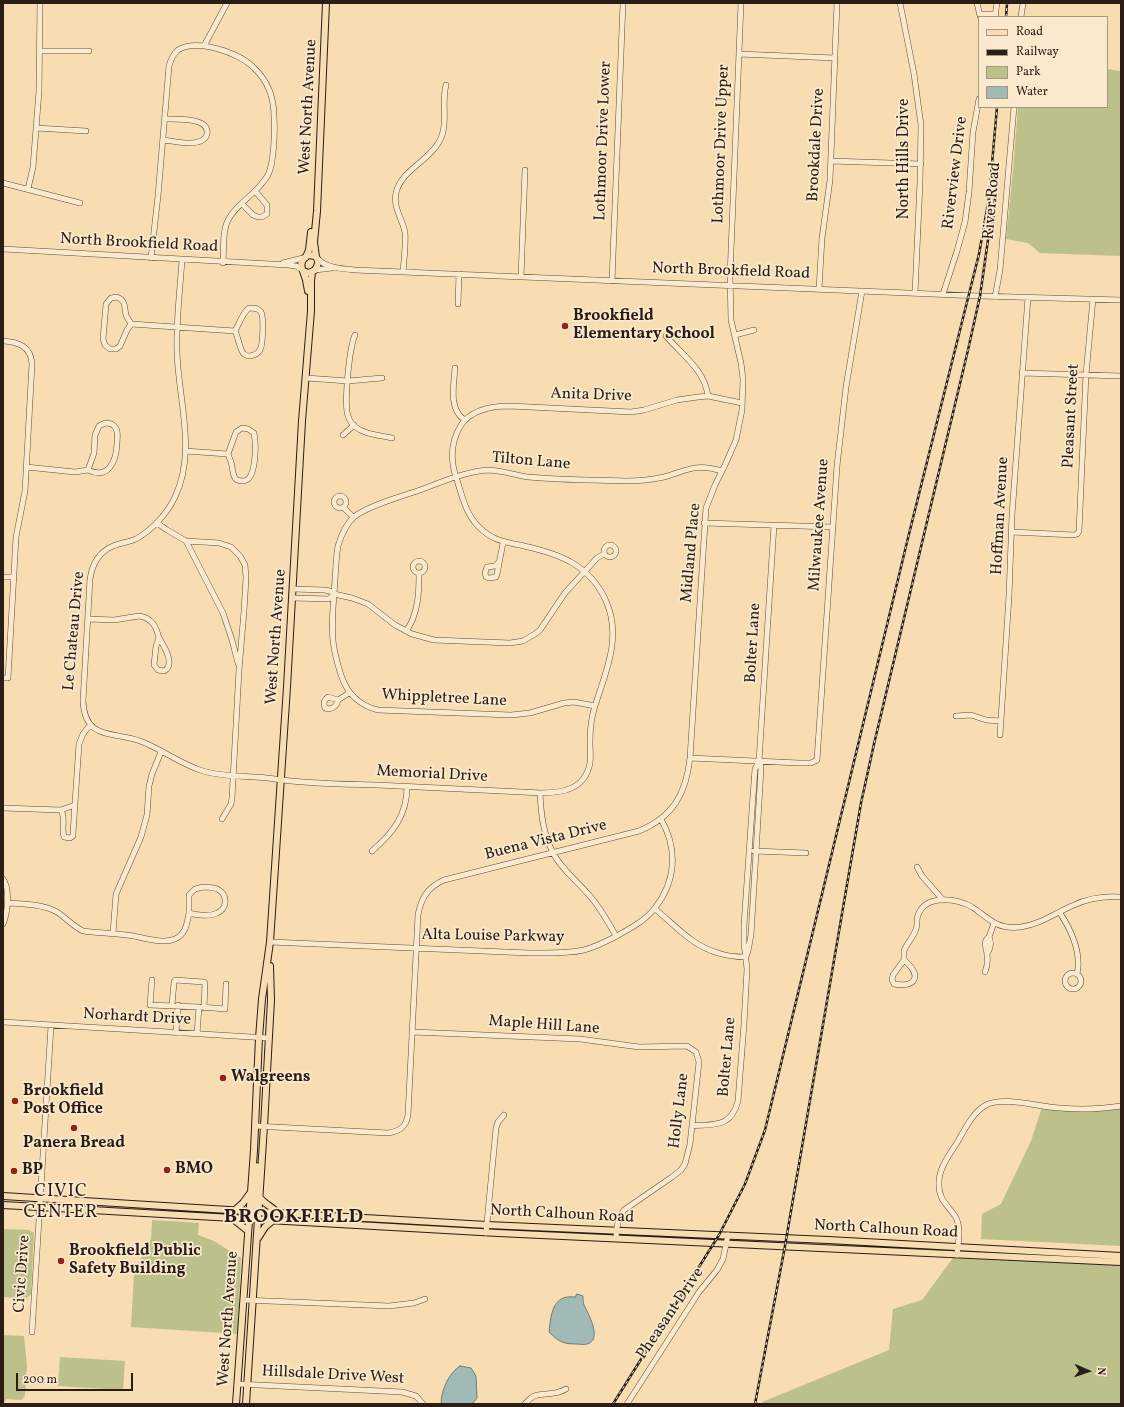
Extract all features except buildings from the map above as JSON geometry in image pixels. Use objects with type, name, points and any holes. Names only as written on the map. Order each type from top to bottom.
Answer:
[{"type":"main road","name":"West North Avenue","points":[[317,258],[314,242],[326,16],[325,3]]},
{"type":"main road","name":"West North Avenue","points":[[305,258],[309,248],[317,199]]},
{"type":"main road","points":[[310,255],[317,258],[318,265],[314,271],[306,273],[302,270],[301,263],[305,258],[310,255]]},
{"type":"main road","name":"West North Avenue","points":[[302,270],[307,284],[309,328]]},
{"type":"main road","name":"West North Avenue","points":[[246,1404],[258,1220],[254,1211],[251,1192],[259,1038],[269,945],[293,589],[302,421],[311,311],[311,281],[314,271]]},
{"type":"main road","name":"West North Avenue","points":[[236,1404],[249,1219],[260,1198],[271,1000],[269,945]]},
{"type":"main road","points":[[254,1150],[256,1175],[254,1211]]},
{"type":"main road","points":[[235,1210],[243,1203],[251,1192]]},
{"type":"main road","name":"North Calhoun Road","points":[[3,1196],[487,1225],[958,1246],[1121,1256]]},
{"type":"main road","points":[[260,1198],[266,1205],[278,1213]]},
{"type":"main road","name":"North Calhoun Road","points":[[3,1205],[486,1232],[1121,1262]]},
{"type":"main road","points":[[232,1218],[248,1231]]},
{"type":"main road","points":[[257,1239],[265,1227],[272,1221]]},
{"type":"street","points":[[28,189],[33,167],[36,128],[40,50],[40,3]]},
{"type":"street","points":[[204,46],[227,3]]},
{"type":"street","name":"Lothmoor Drive Lower","points":[[612,281],[623,3]]},
{"type":"street","name":"Lothmoor Drive Upper","points":[[731,286],[741,3]]},
{"type":"street","name":"Brookdale Drive","points":[[819,289],[822,238],[828,198],[831,161],[837,3]]},
{"type":"street","name":"North Hills Drive","points":[[900,3],[918,95],[921,130],[918,257],[915,293]]},
{"type":"street","points":[[977,3],[980,15],[995,15],[997,3]]},
{"type":"street","points":[[1021,16],[1023,3]]},
{"type":"street","points":[[151,258],[168,76],[172,57],[177,51],[185,47],[204,46],[232,53],[254,67],[262,77],[271,96],[274,119],[271,167],[268,175],[255,191],[233,212],[227,223],[223,262]]},
{"type":"street","points":[[40,50],[89,51]]},
{"type":"street","points":[[739,54],[835,58]]},
{"type":"street","points":[[403,272],[405,232],[396,209],[396,194],[404,177],[434,149],[442,137],[446,85]]},
{"type":"street","name":"Riverview Drive","points":[[943,294],[965,222],[969,192],[973,132],[978,105]]},
{"type":"street","name":"River Road","points":[[995,297],[1000,270],[1014,108]]},
{"type":"street","points":[[163,140],[196,142],[204,140],[207,135],[207,128],[203,123],[196,121],[165,119]]},
{"type":"street","points":[[36,128],[86,131]]},
{"type":"street","points":[[831,161],[921,164]]},
{"type":"street","points":[[520,277],[525,170]]},
{"type":"street","points":[[3,183],[80,203]]},
{"type":"street","points":[[242,204],[256,217],[262,218],[267,214],[267,205],[255,191]]},
{"type":"street","name":"North Brookfield Road","points":[[3,249],[295,266],[302,270]]},
{"type":"street","name":"North Brookfield Road","points":[[274,265],[305,258]]},
{"type":"street","name":"North Brookfield Road","points":[[317,258],[323,264],[355,270],[995,297],[1121,300]]},
{"type":"street","name":"Le Chateau Drive","points":[[90,724],[84,713],[83,701],[90,579],[92,568],[96,560],[105,550],[137,538],[157,522],[171,504],[177,492],[183,473],[185,451],[184,415],[177,369],[177,327],[182,260]]},
{"type":"street","name":"North Brookfield Road","points":[[314,271],[325,268],[340,268]]},
{"type":"street","points":[[458,304],[459,274]]},
{"type":"street","name":"Midland Place","points":[[690,758],[704,523],[707,504],[736,440],[740,424],[742,403],[743,379],[741,362],[731,320],[731,286]]},
{"type":"street","name":"Milwaukee Avenue","points":[[760,761],[799,763],[814,762],[817,760],[818,756],[832,527],[841,422],[856,319],[862,291]]},
{"type":"street","points":[[117,297],[123,301],[125,304],[126,315],[131,324],[120,346],[113,349],[105,345],[103,334],[105,306],[111,298],[117,297]]},
{"type":"street","name":"Hoffman Avenue","points":[[1000,735],[1028,297]]},
{"type":"street","name":"Pleasant Street","points":[[1012,532],[1048,535],[1077,534],[1079,525],[1086,374],[1093,299]]},
{"type":"street","points":[[250,308],[258,309],[262,313],[261,349],[256,355],[245,355],[241,349],[239,338],[235,330],[240,323],[243,313],[250,308]]},
{"type":"street","points":[[131,324],[235,330]]},
{"type":"street","points":[[735,335],[754,330]]},
{"type":"street","points":[[355,336],[351,348],[347,413],[354,425],[363,432],[392,438]]},
{"type":"street","points":[[666,336],[697,369],[704,383],[708,396]]},
{"type":"street","points":[[3,341],[21,344],[27,349],[32,359],[24,491],[16,537],[5,678]]},
{"type":"street","points":[[455,368],[453,397],[455,408],[465,420],[453,442],[452,458],[456,477],[472,519],[487,534],[503,542],[555,554],[573,563],[584,571],[602,592],[613,622],[613,639],[611,656],[595,706]]},
{"type":"street","points":[[1022,373],[1121,376]]},
{"type":"street","points":[[306,378],[348,381],[382,378]]},
{"type":"street","name":"Anita Drive","points":[[465,420],[490,407],[510,406],[631,412],[644,410],[677,400],[708,396],[742,403]]},
{"type":"street","points":[[26,467],[75,472],[88,470],[103,472],[110,468],[114,462],[117,433],[115,426],[112,424],[105,423],[98,426],[95,435],[94,453],[88,470]]},
{"type":"street","points":[[343,435],[354,425]]},
{"type":"street","points":[[242,428],[245,428],[254,433],[253,470],[252,476],[249,480],[241,481],[236,479],[232,473],[228,454],[236,432],[242,428]]},
{"type":"street","points":[[185,451],[228,454]]},
{"type":"street","name":"Tilton Lane","points":[[353,517],[373,507],[474,472],[492,470],[536,477],[627,481],[658,478],[696,467],[711,468],[722,471]]},
{"type":"street","points":[[338,700],[349,693],[339,669],[333,644],[332,623],[338,548],[345,530],[353,517],[344,508]]},
{"type":"street","points":[[157,522],[167,530],[186,541],[212,542],[225,545],[236,551],[244,560],[246,578],[239,670],[234,776],[231,804],[222,819]]},
{"type":"street","points":[[704,523],[832,527]]},
{"type":"street","name":"Bolter Lane","points":[[746,957],[751,935],[774,525]]},
{"type":"street","points":[[186,541],[223,613],[232,640],[239,670]]},
{"type":"street","points":[[499,562],[503,542]]},
{"type":"street","points":[[293,589],[324,590],[352,598],[365,603],[395,625],[417,636],[439,641],[502,644],[523,641],[540,630],[560,600],[584,571],[597,558],[604,554]]},
{"type":"street","points":[[407,630],[414,615],[418,600],[419,574]]},
{"type":"street","points":[[3,577],[14,578]]},
{"type":"street","points":[[292,598],[329,599],[334,594]]},
{"type":"street","points":[[88,619],[106,620],[139,616],[152,622],[157,630],[170,663],[167,670],[161,672],[155,668],[154,665],[156,646],[159,638]]},
{"type":"street","name":"Whippletree Lane","points":[[349,693],[370,708],[391,711],[511,715],[530,713],[564,703],[574,702],[595,706]]},
{"type":"street","name":"Memorial Drive","points":[[280,780],[540,793],[566,791],[580,782],[590,764],[590,729],[595,706]]},
{"type":"street","points":[[956,716],[971,715],[986,720],[1001,721]]},
{"type":"street","points":[[61,810],[64,815],[63,834],[64,837],[70,838],[73,836],[79,744],[83,734],[90,724],[103,734],[136,740],[148,744],[161,752],[199,770],[234,776],[280,780]]},
{"type":"street","points":[[113,933],[116,894],[141,837],[146,814],[149,786],[161,752]]},
{"type":"street","points":[[690,758],[760,761]]},
{"type":"street","name":"Buena Vista Drive","points":[[264,1126],[388,1133],[402,1129],[406,1123],[408,1114],[418,915],[426,893],[436,884],[452,877],[632,834],[646,828],[661,819],[672,807],[683,790],[686,783],[690,758]]},
{"type":"street","name":"Bolter Lane","points":[[692,1126],[714,1126],[720,1124],[730,1116],[737,1105],[740,1093],[747,970],[744,925],[755,769],[760,761]]},
{"type":"street","points":[[372,851],[386,838],[399,822],[405,804],[407,787]]},
{"type":"street","points":[[540,793],[542,822],[553,853],[568,874],[599,906],[616,936]]},
{"type":"street","points":[[3,808],[61,810],[75,805]]},
{"type":"street","name":"Alta Louise Parkway","points":[[269,945],[529,953],[564,953],[593,947],[631,928],[655,909],[668,887],[673,867],[672,847],[661,819]]},
{"type":"street","points":[[749,850],[806,853]]},
{"type":"street","points":[[917,867],[922,876],[943,900]]},
{"type":"street","points":[[3,879],[6,883],[7,889],[7,903],[5,920],[3,924]]},
{"type":"street","points":[[7,903],[46,907],[82,931],[113,933],[156,940],[175,939],[181,936],[185,930],[189,913],[189,895],[195,889],[203,887],[215,888],[224,894],[225,904],[219,913],[189,913]]},
{"type":"street","points":[[904,960],[913,968],[916,974],[915,978],[912,982],[906,984],[894,984],[892,980],[904,960],[904,950],[916,929],[918,915],[926,904],[933,901],[951,900],[965,904],[994,923],[1006,927],[1022,927],[1044,921],[1073,905],[1094,899],[1121,897]]},
{"type":"street","points":[[655,909],[699,946],[718,954],[746,957]]},
{"type":"street","points":[[1060,913],[1068,926],[1074,942],[1078,963],[1077,974]]},
{"type":"street","points":[[985,972],[987,954],[985,942],[989,937],[994,923]]},
{"type":"street","points":[[152,980],[150,1005],[168,1006],[172,1005],[225,1009],[226,984]]},
{"type":"street","points":[[172,1005],[175,980],[205,983],[197,1034]]},
{"type":"street","points":[[176,1033],[178,1006]]},
{"type":"street","name":"Norhardt Drive","points":[[3,1022],[268,1038]]},
{"type":"street","name":"Civic Drive","points":[[32,1332],[51,1026]]},
{"type":"street","name":"Maple Hill Lane","points":[[412,1032],[580,1039],[639,1047],[673,1046]]},
{"type":"street","name":"Holly Lane","points":[[616,1238],[619,1216],[624,1210],[672,1176],[685,1164],[687,1159],[699,1058],[696,1052],[690,1047],[673,1046]]},
{"type":"street","points":[[957,1255],[958,1225],[955,1216],[941,1198],[939,1179],[945,1162],[972,1118],[980,1110],[991,1103],[1004,1101],[1067,1109],[1092,1109],[1121,1106]]},
{"type":"street","points":[[486,1232],[496,1128],[498,1122],[504,1115]]},
{"type":"street","points":[[255,1126],[264,1126]]},
{"type":"street","name":"Pheasant Drive","points":[[626,1404],[699,1292],[717,1270],[723,1259],[728,1236]]},
{"type":"street","points":[[244,1300],[389,1306],[414,1303],[425,1299]]},
{"type":"street","name":"Hillsdale Drive West","points":[[238,1384],[402,1392],[416,1396],[422,1404]]},
{"type":"street","points":[[525,1404],[533,1396],[557,1393],[566,1389]]},
{"type":"green space","points":[[1108,69],[1121,71],[1121,256],[1040,253],[1028,243],[1006,239],[1018,108],[1108,108]]},
{"type":"green space","points":[[1043,1104],[1076,1107],[1121,1104],[1121,1246],[981,1239],[982,1214],[1001,1204],[1031,1141]]},
{"type":"green space","points":[[152,1220],[199,1223],[198,1235],[214,1241],[241,1258],[238,1334],[131,1327],[134,1273],[151,1239]]},
{"type":"green space","points":[[3,1229],[29,1230],[34,1233],[31,1294],[26,1299],[3,1297]]},
{"type":"green space","points":[[953,1258],[1121,1264],[1121,1404],[762,1404],[762,1402],[889,1350],[893,1309],[922,1300]]},
{"type":"green space","points":[[3,1335],[24,1336],[27,1366],[25,1396],[21,1400],[6,1399],[5,1402],[3,1402]]},
{"type":"green space","points":[[60,1357],[125,1361],[123,1390],[58,1386]]},
{"type":"water","points":[[577,1294],[583,1296],[584,1305],[593,1326],[594,1337],[592,1342],[586,1344],[565,1343],[549,1332],[552,1313],[557,1302],[567,1297],[575,1297]]},
{"type":"water","points":[[460,1366],[471,1368],[476,1376],[477,1398],[472,1404],[441,1404],[442,1393],[446,1382],[452,1373]]},
{"type":"railway","points":[[1006,16],[1007,3]]},
{"type":"railway","points":[[613,1404],[719,1235],[745,1184],[765,1130],[908,538],[979,254],[989,198],[997,108]]},
{"type":"railway","points":[[992,233],[998,165]]},
{"type":"railway","points":[[755,1404],[785,1246],[861,803],[968,350],[980,296],[990,226]]},
{"type":"place","name":"Brookfield Elementary School","points":[[565,326]]},
{"type":"place","name":"Walgreens","points":[[223,1078]]},
{"type":"place","name":"Brookfield Post Office","points":[[15,1101]]},
{"type":"place","name":"Panera Bread","points":[[74,1128]]},
{"type":"place","name":"BMO","points":[[167,1170]]},
{"type":"place","name":"BP","points":[[14,1171]]},
{"type":"place","name":"Brookfield Public Safety Building","points":[[61,1261]]},
{"type":"district","name":"CIVIC CENTER","points":[[61,1203]]},
{"type":"district","name":"BROOKFIELD","points":[[294,1218]]}]
